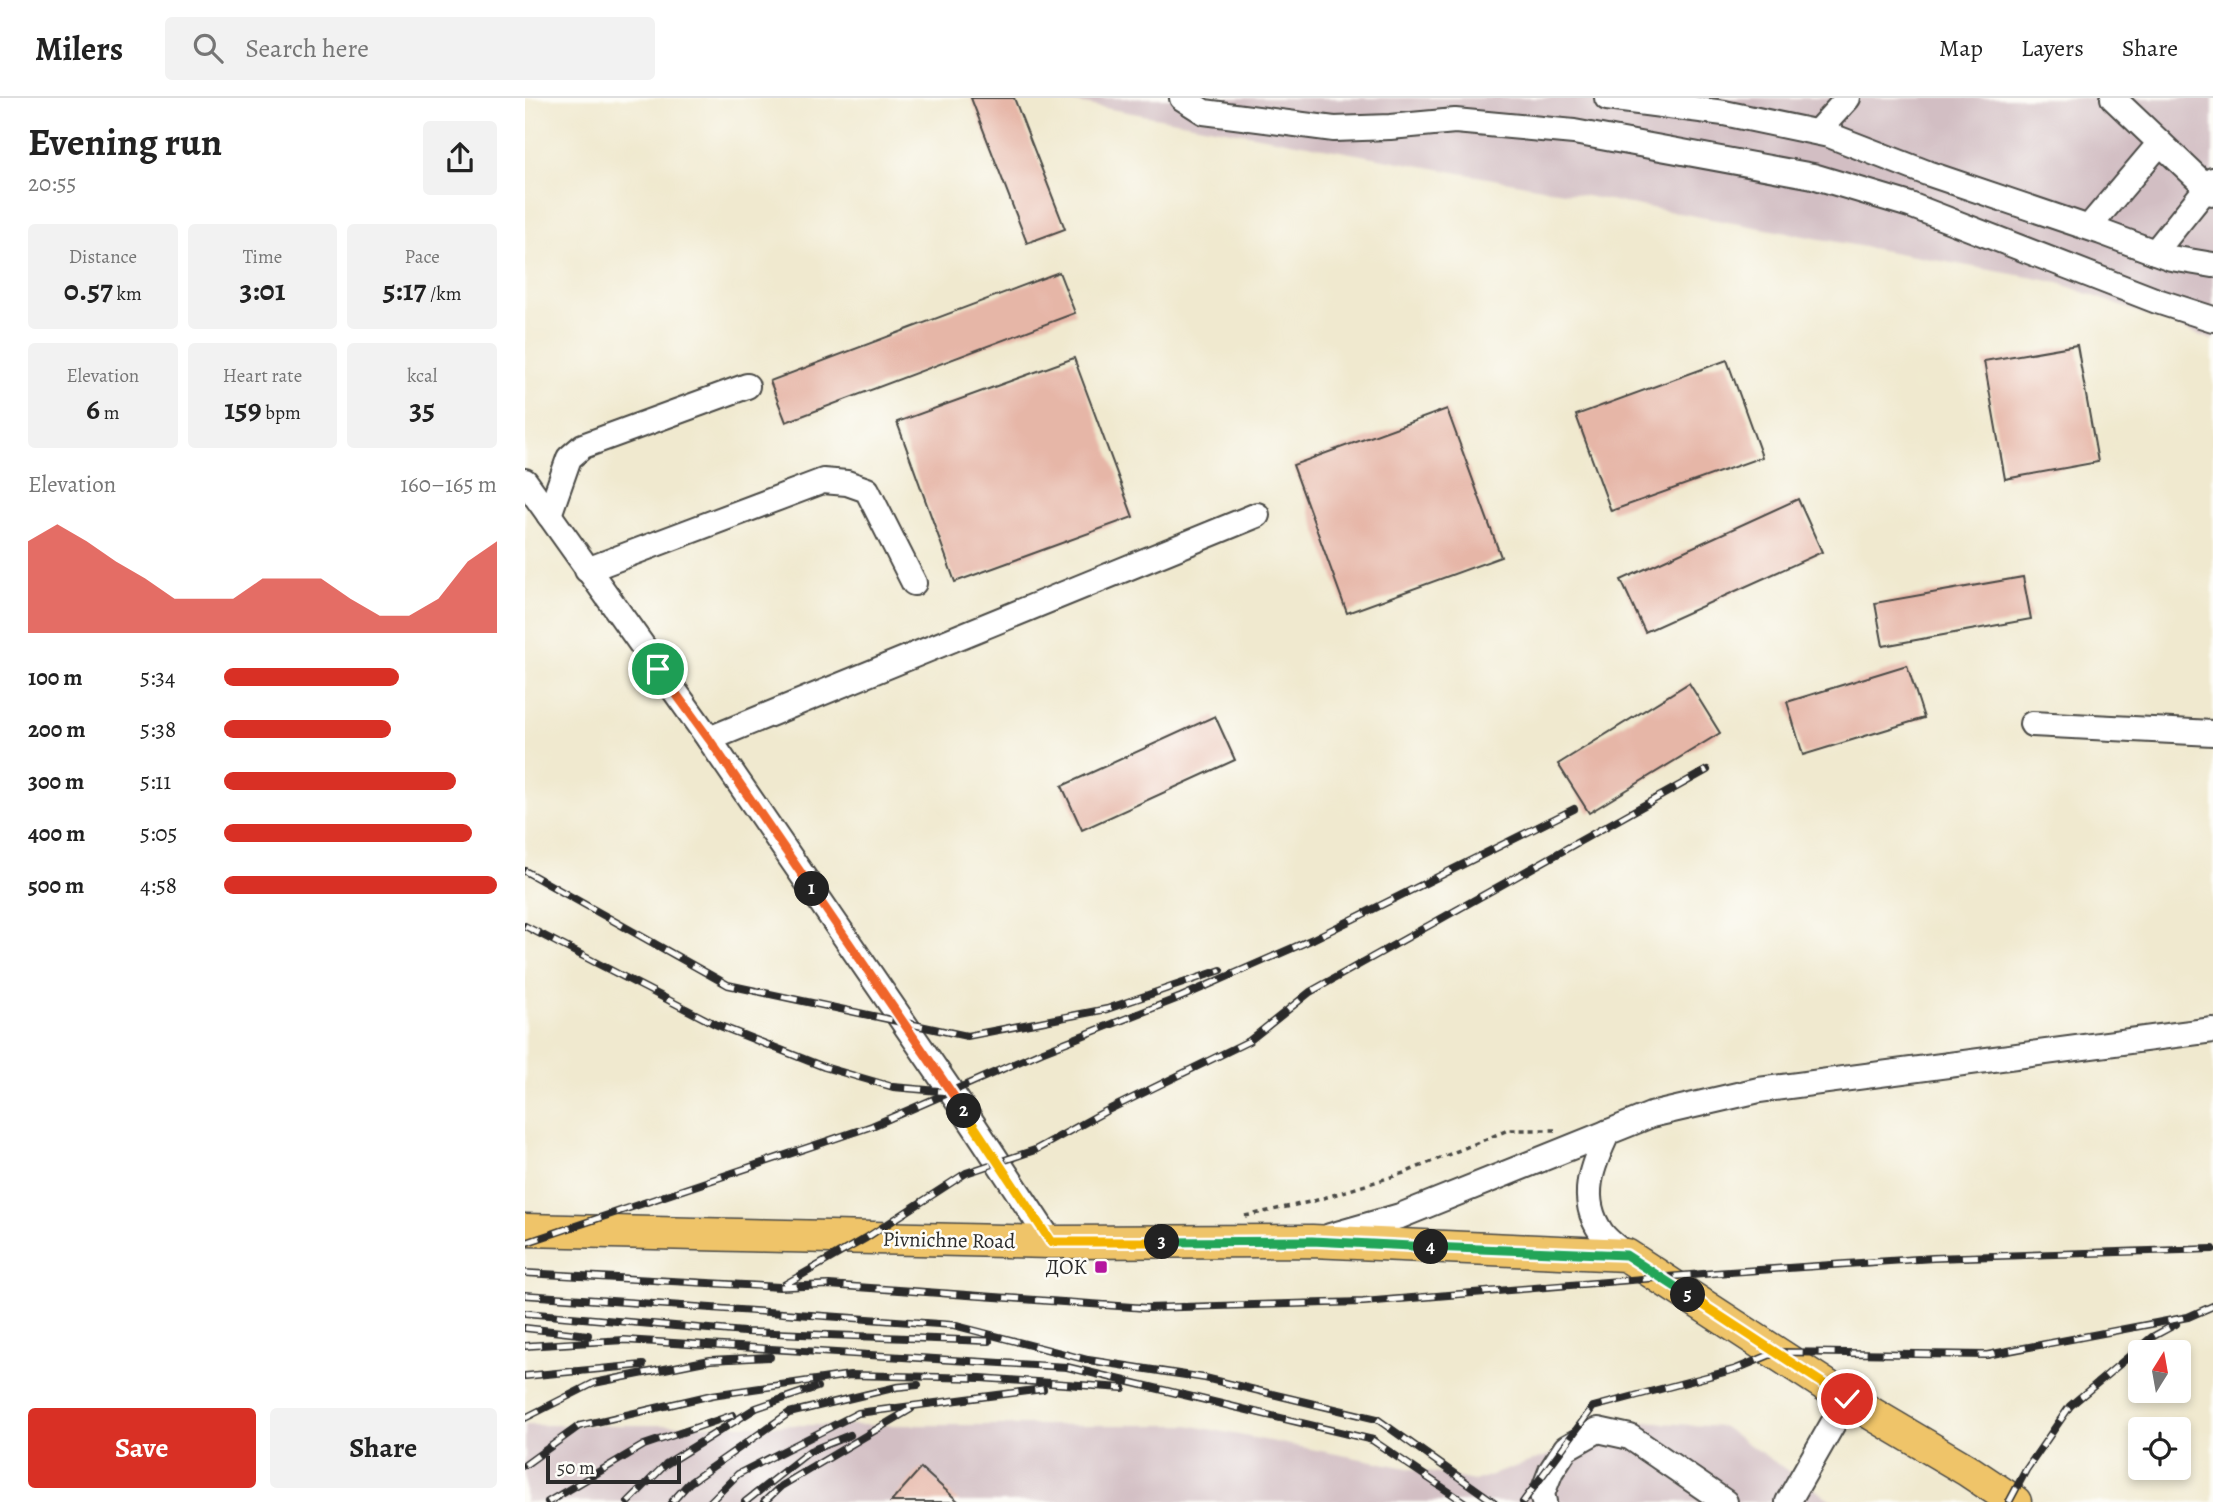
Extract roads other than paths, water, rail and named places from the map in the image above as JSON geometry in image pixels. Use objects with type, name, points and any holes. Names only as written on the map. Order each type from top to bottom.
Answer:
[{"type":"main road","name":"Pivnichne Road","points":[[525,1230],[1051,1242],[1312,1241],[1626,1255]]},
{"type":"main road","points":[[1626,1255],[1847,1399],[1967,1470],[2015,1502]]},
{"type":"street","points":[[1182,98],[1204,112],[1334,129],[1455,121],[1574,132],[1813,176],[1910,205],[2157,301],[2213,319]]},
{"type":"street","points":[[1607,98],[1667,102],[1829,135],[1927,173],[2171,258],[2213,265]]},
{"type":"street","points":[[1746,118],[1763,98]]},
{"type":"street","points":[[1817,132],[1848,98]]},
{"type":"street","points":[[2113,98],[2211,187],[2155,252]]},
{"type":"street","points":[[2088,227],[2160,143]]},
{"type":"street","points":[[549,515],[569,458],[583,446],[747,386]]},
{"type":"street","points":[[525,481],[709,739],[1051,1242]]},
{"type":"street","points":[[587,570],[823,481],[847,483],[867,490],[914,583]]},
{"type":"street","points":[[709,739],[1257,515]]},
{"type":"street","points":[[2032,724],[2213,733]]},
{"type":"street","points":[[1312,1241],[1400,1216],[1651,1115],[1759,1090],[2213,1030]]},
{"type":"street","points":[[1608,1132],[1593,1163],[1589,1183],[1590,1210],[1602,1234],[1626,1255]]},
{"type":"street","points":[[1788,1502],[1847,1399]]},
{"type":"street","points":[[1544,1502],[1542,1494],[1551,1471],[1566,1448],[1598,1430],[1630,1437],[1725,1502]]},
{"type":"railway","points":[[784,1285],[866,1238],[966,1173],[1035,1150],[1104,1112],[1249,1041],[1310,992],[1707,770]]},
{"type":"railway","points":[[525,926],[715,1024],[824,1067],[893,1087],[950,1092],[1041,1052],[1181,997],[1313,939],[1574,809]]},
{"type":"railway","points":[[525,871],[728,985],[967,1036],[1107,1009],[1221,970]]},
{"type":"railway","points":[[525,1243],[872,1126],[948,1093]]},
{"type":"railway","points":[[525,1273],[780,1287],[829,1285],[1146,1308],[1363,1302],[1933,1258],[2213,1249]]},
{"type":"railway","points":[[525,1295],[953,1325],[1088,1360],[1205,1378],[1377,1419],[1494,1502]]},
{"type":"railway","points":[[1523,1502],[1593,1407],[1736,1369],[1777,1352],[1987,1355],[2188,1317],[2213,1306]]},
{"type":"railway","points":[[525,1313],[744,1332],[989,1341]]},
{"type":"railway","points":[[2009,1502],[2026,1470],[2070,1406],[2152,1337],[2176,1324]]},
{"type":"railway","points":[[525,1328],[588,1335]]},
{"type":"railway","points":[[525,1346],[624,1340],[1067,1367],[1373,1440]]},
{"type":"railway","points":[[525,1418],[594,1383],[710,1360],[770,1357]]},
{"type":"railway","points":[[525,1376],[643,1365]]},
{"type":"railway","points":[[525,1465],[579,1426],[712,1395],[850,1375],[981,1378],[1123,1388]]},
{"type":"railway","points":[[672,1502],[689,1483],[789,1413],[897,1387],[918,1385]]},
{"type":"railway","points":[[628,1502],[666,1464],[756,1408],[817,1387]]},
{"type":"railway","points":[[710,1502],[738,1474],[858,1413],[1043,1389]]},
{"type":"railway","points":[[764,1502],[781,1486],[911,1409]]},
{"type":"railway","points":[[548,1502],[644,1445],[733,1415]]},
{"type":"railway","points":[[745,1502],[810,1451],[850,1435]]},
{"type":"railway","points":[[1372,1440],[1464,1502]]},
{"type":"place","name":"ДОК","points":[[1101,1267]]}]
